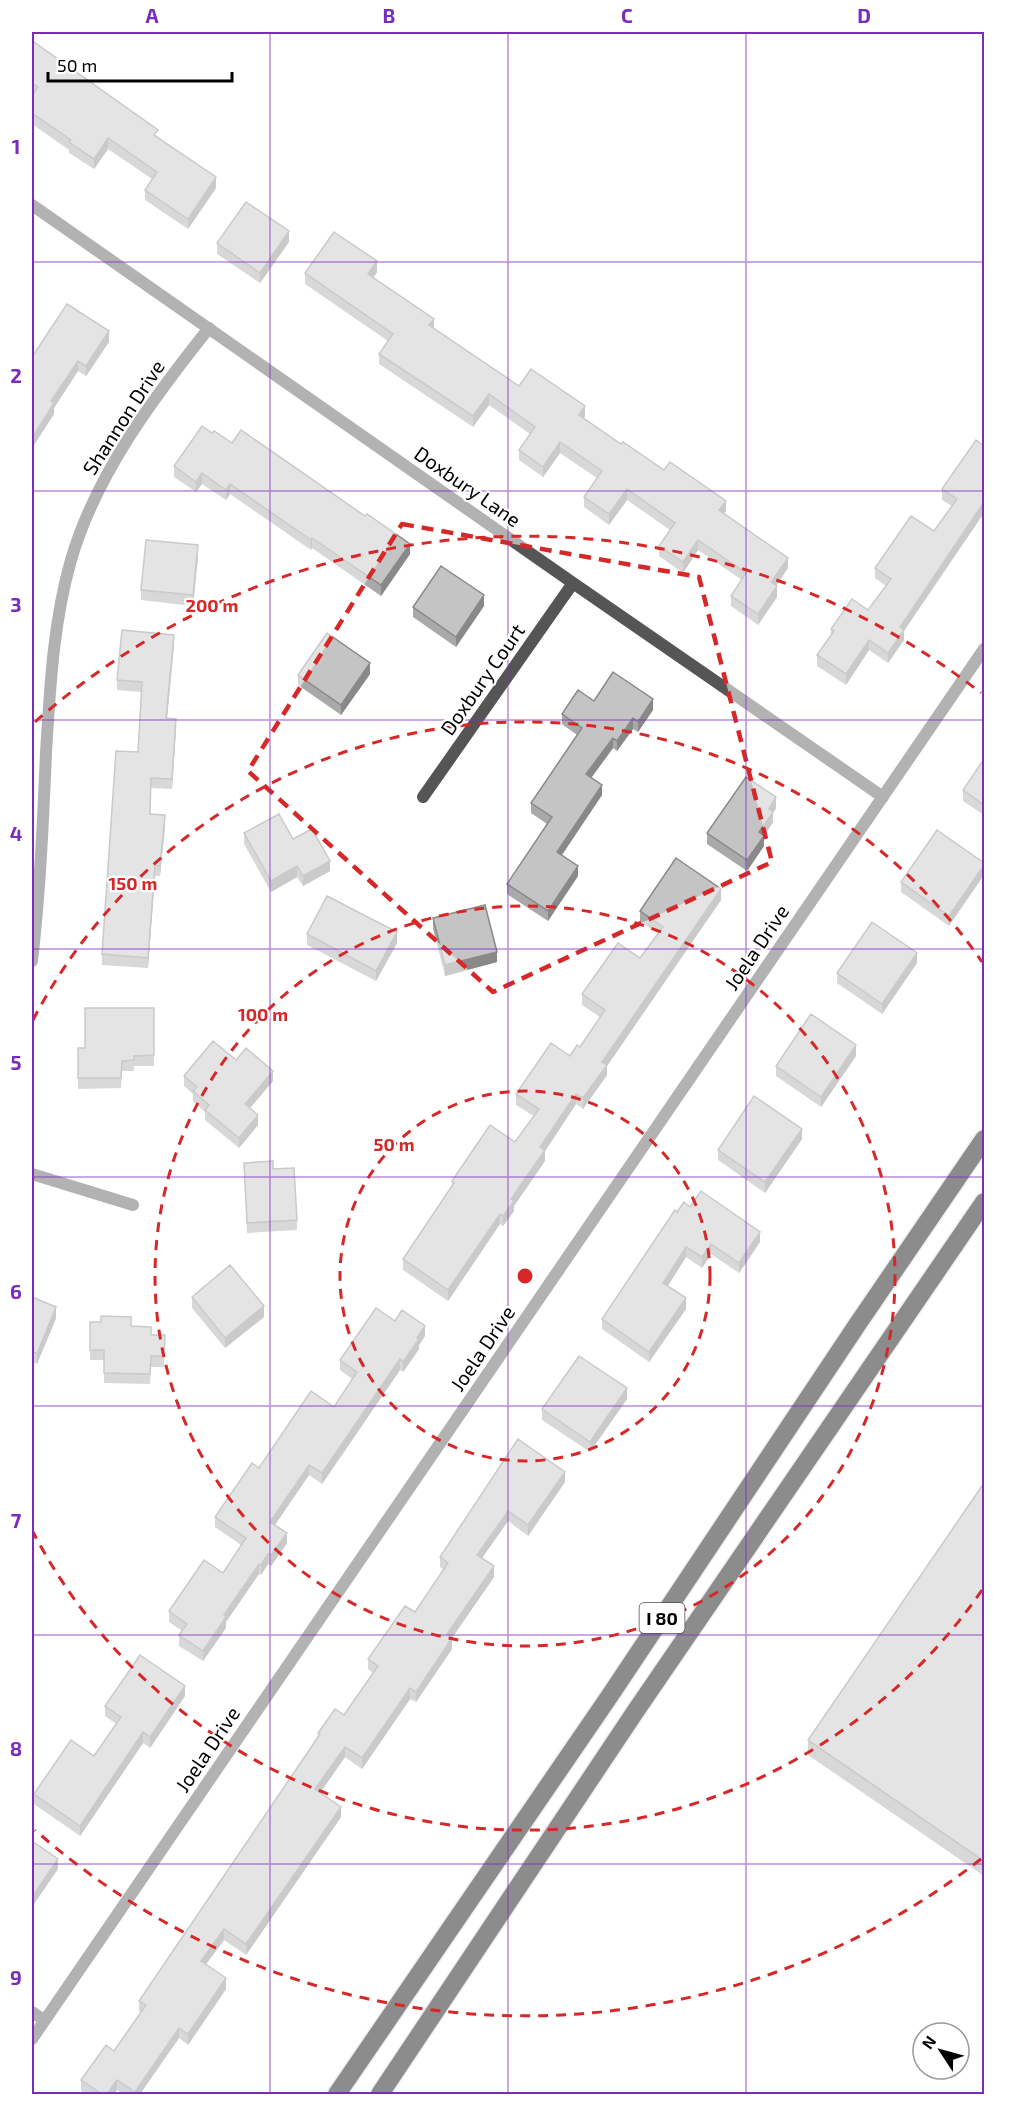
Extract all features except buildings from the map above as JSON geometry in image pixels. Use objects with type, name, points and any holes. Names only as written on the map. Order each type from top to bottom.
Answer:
[{"type":"highway","name":"I 80","points":[[337,2094],[604,1704],[984,1139]]},
{"type":"highway","name":"I 80","points":[[380,2094],[642,1702],[984,1202]]},
{"type":"street","name":"Doxbury Lane","points":[[32,205],[883,797]]},
{"type":"street","name":"Shannon Drive","points":[[32,961],[39,902],[50,680],[59,609],[71,559],[86,521],[120,451],[185,357],[209,328]]},
{"type":"street","name":"Doxbury Court","points":[[423,797],[573,583]]},
{"type":"street","name":"Joela Drive","points":[[32,2039],[984,649]]},
{"type":"street","points":[[32,1174],[133,1205]]},
{"type":"street","points":[[32,2012],[44,2020]]},
{"type":"highlighted area","points":[[402,524],[699,577],[772,862],[493,992],[248,771]]}]
